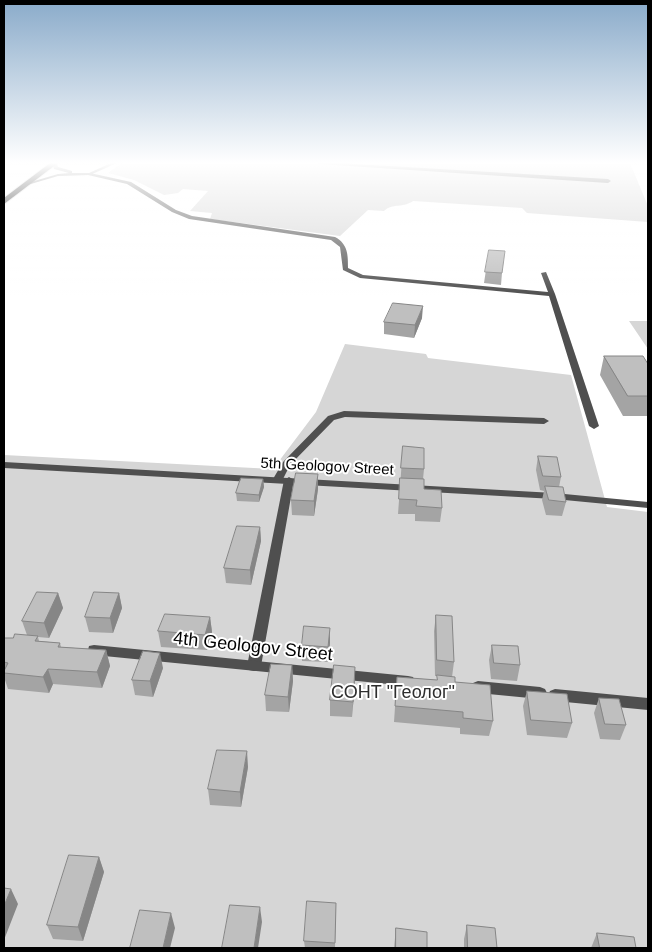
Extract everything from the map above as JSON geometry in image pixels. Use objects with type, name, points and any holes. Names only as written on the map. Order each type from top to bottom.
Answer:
[{"type":"street","points":[[168,207],[191,218],[333,238],[344,246],[345,269],[362,277],[552,294]]},
{"type":"street","points":[[544,273],[594,426]]},
{"type":"street","points":[[254,666],[286,464],[331,418],[337,415],[544,421]]},
{"type":"street","name":"5th Geologov Street","points":[[4,465],[554,496],[648,505]]},
{"type":"street","name":"4th Geologov Street","points":[[81,649],[422,682]]},
{"type":"street","points":[[461,686],[648,704]]},
{"type":"green space","points":[[193,207],[390,207],[384,211],[368,210],[340,236],[210,219],[212,213],[190,211]]},
{"type":"green space","points":[[513,207],[648,207],[648,222],[527,213],[522,208]]},
{"type":"green space","points":[[629,321],[648,321],[648,349]]},
{"type":"green space","name":"СОНТ \"Геолог\"","points":[[345,344],[426,354],[428,358],[571,375],[607,507],[648,512],[648,948],[4,948],[4,455],[273,469],[316,412]]},
{"type":"building","points":[[489,250],[505,251],[502,273],[485,272]]},
{"type":"building","points":[[393,303],[423,306],[415,325],[384,322]]},
{"type":"building","points":[[604,356],[643,356],[648,364],[648,396],[628,396]]},
{"type":"building","points":[[403,446],[424,448],[424,469],[401,468]]},
{"type":"building","points":[[538,456],[557,457],[561,477],[543,476]]},
{"type":"building","points":[[296,473],[318,474],[314,501],[291,500]]},
{"type":"building","points":[[241,478],[263,479],[259,495],[236,493]]},
{"type":"building","points":[[400,478],[424,479],[424,489],[441,490],[442,508],[416,506],[417,500],[399,499]]},
{"type":"building","points":[[545,486],[563,487],[566,502],[549,500]]},
{"type":"building","points":[[237,526],[260,527],[250,570],[224,568]]},
{"type":"building","points":[[37,592],[58,593],[44,623],[22,621]]},
{"type":"building","points":[[94,592],[119,593],[110,618],[85,617]]},
{"type":"building","points":[[165,614],[210,617],[205,635],[158,631]]},
{"type":"building","points":[[436,615],[452,616],[454,662],[437,660]]},
{"type":"building","points":[[304,626],[330,628],[328,647],[302,645]]},
{"type":"building","points":[[15,634],[38,636],[35,641],[60,643],[58,647],[106,650],[97,672],[48,669],[43,677],[4,673],[8,663],[4,662],[4,638],[13,638]]},
{"type":"building","points":[[492,645],[518,646],[520,665],[494,663]]},
{"type":"building","points":[[143,651],[160,653],[150,681],[132,680]]},
{"type":"building","points":[[271,664],[292,665],[288,697],[265,695]]},
{"type":"building","points":[[334,665],[355,667],[353,702],[330,700]]},
{"type":"building","points":[[437,675],[455,677],[455,682],[490,685],[493,721],[463,718],[463,712],[395,706],[397,677],[437,680]]},
{"type":"building","points":[[527,691],[567,694],[572,723],[531,720]]},
{"type":"building","points":[[599,698],[619,699],[626,725],[605,724]]},
{"type":"building","points":[[217,750],[247,751],[240,792],[208,789]]},
{"type":"building","points":[[69,855],[99,857],[78,927],[47,925]]},
{"type":"building","points":[[4,888],[11,889],[4,906]]},
{"type":"building","points":[[307,901],[336,903],[335,943],[304,941]]},
{"type":"building","points":[[230,905],[260,907],[254,948],[222,948]]},
{"type":"building","points":[[140,910],[171,913],[163,948],[130,948]]},
{"type":"building","points":[[467,925],[495,928],[497,948],[468,948]]},
{"type":"building","points":[[396,928],[427,932],[427,948],[396,948]]},
{"type":"building","points":[[597,933],[634,937],[636,948],[600,948]]}]
